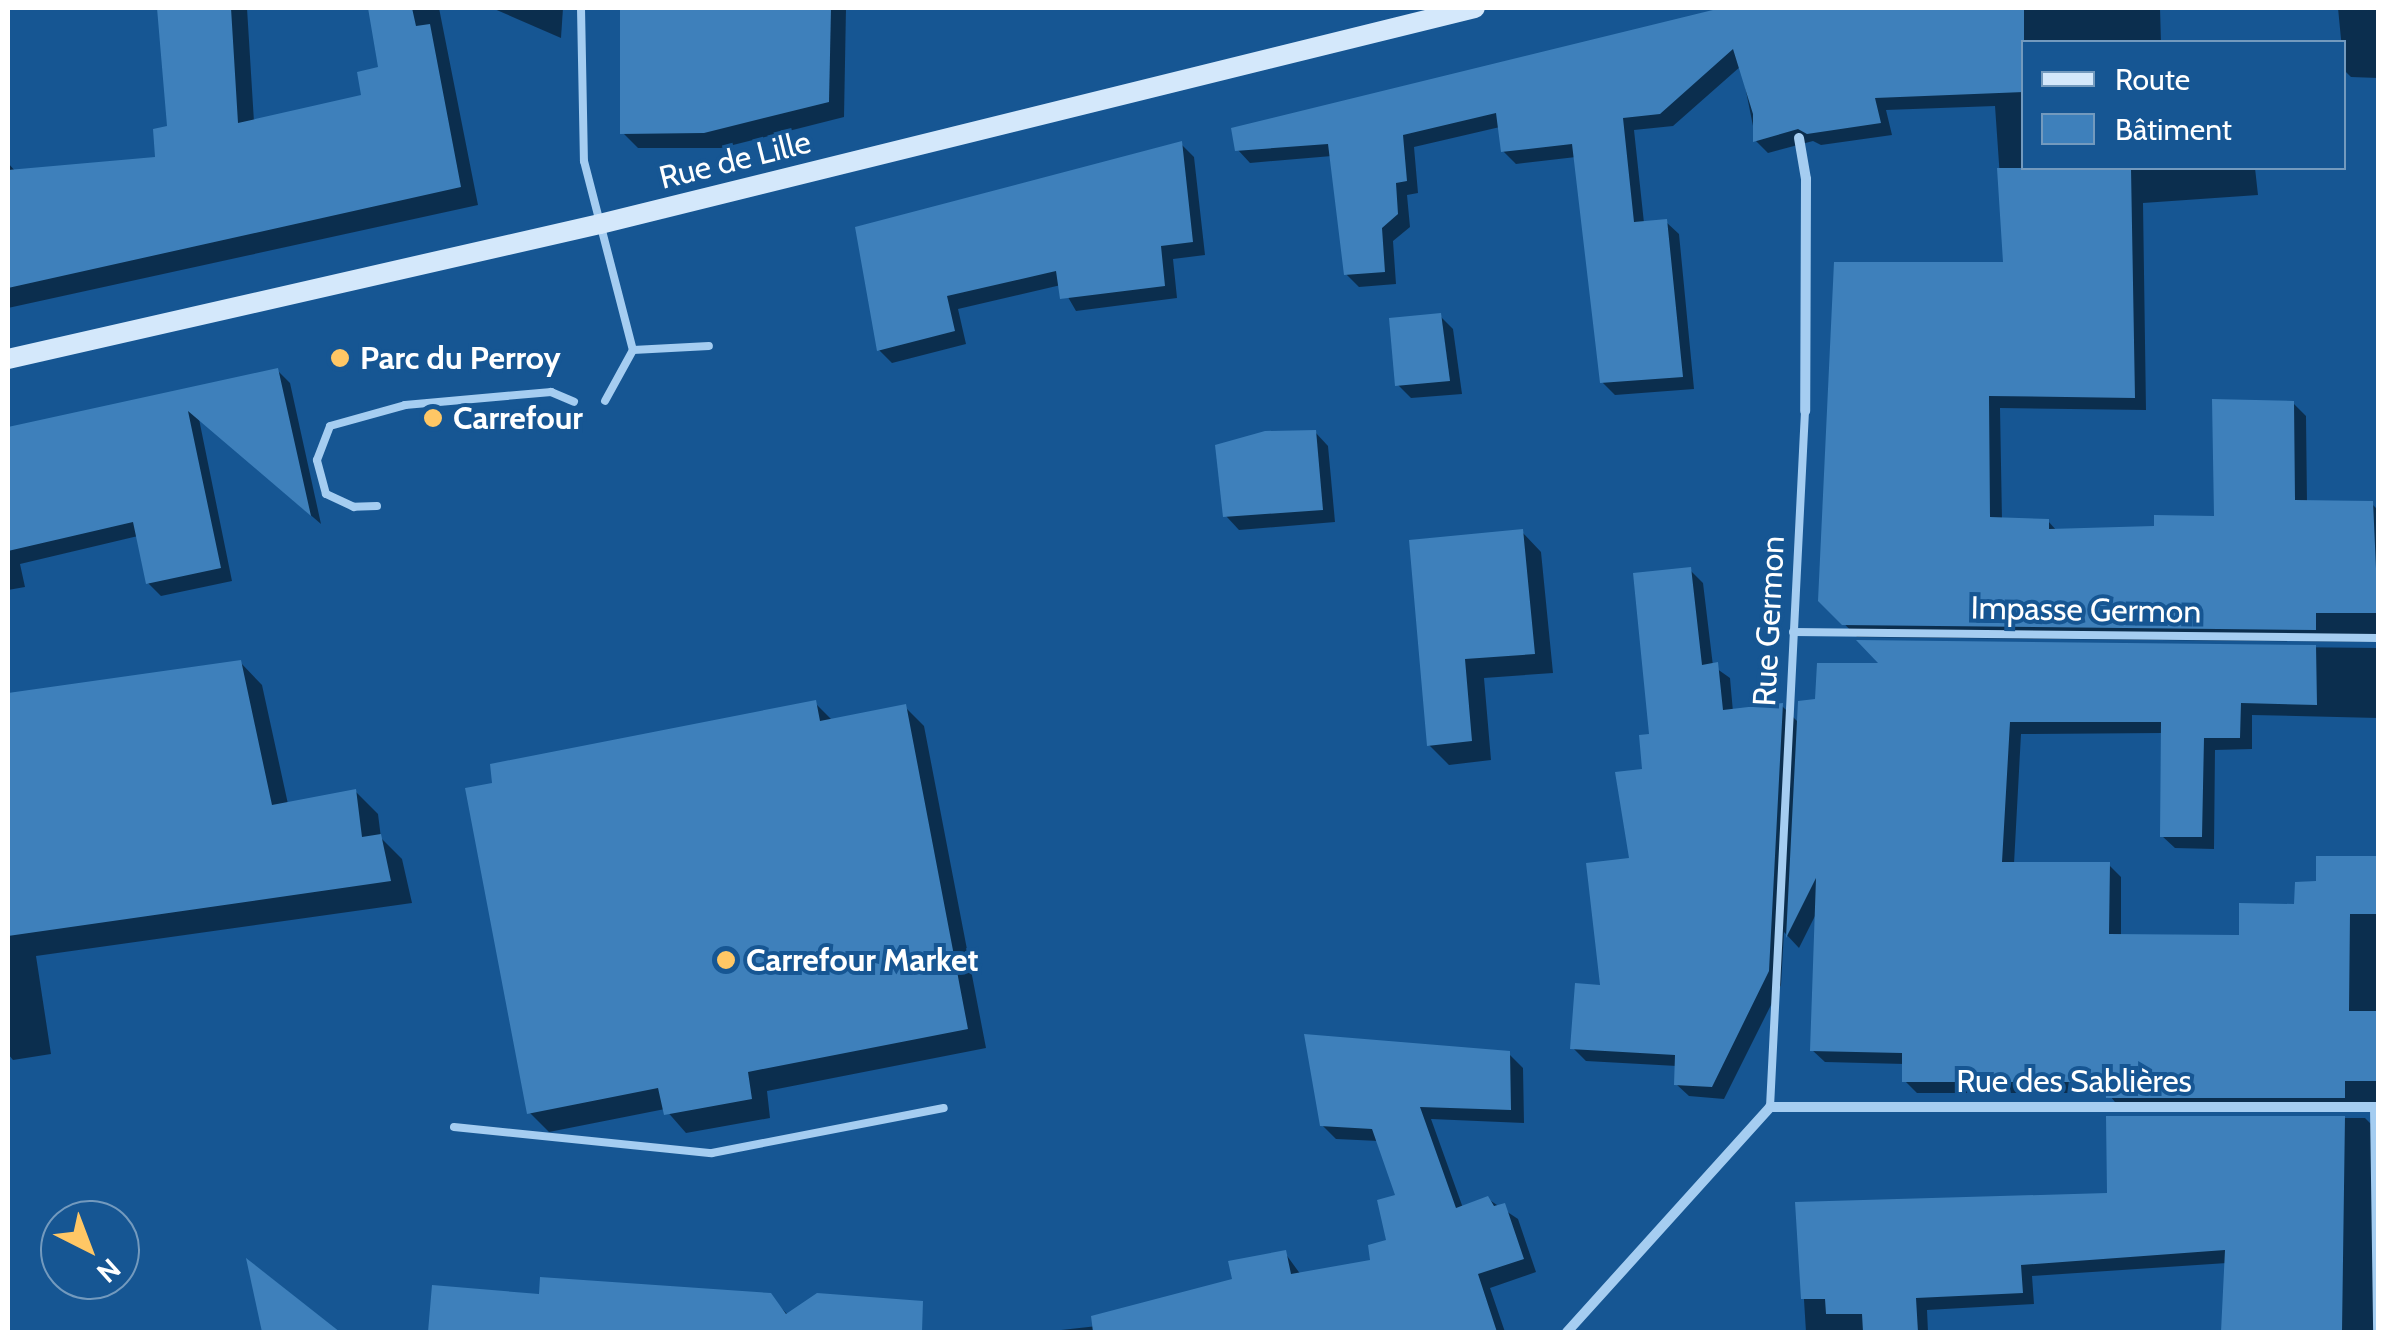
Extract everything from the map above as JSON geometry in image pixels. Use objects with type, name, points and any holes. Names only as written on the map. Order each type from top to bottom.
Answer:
[{"type":"main road","name":"Rue de Lille","points":[[8,360],[600,224],[1475,8]]},
{"type":"street","name":"Rue Germon","points":[[1799,138],[1806,179],[1805,411]]},
{"type":"street","name":"Rue des Sablières","points":[[1770,1108],[2377,1107]]},
{"type":"street","points":[[2377,1107],[2378,1332]]},
{"type":"street","points":[[1566,1332],[1770,1108]]},
{"type":"lane","points":[[580,8],[584,161],[632,350],[605,401]]},
{"type":"lane","points":[[632,350],[709,346]]},
{"type":"lane","points":[[377,506],[354,507],[326,494],[317,460],[330,426],[405,404],[550,392],[574,402]]},
{"type":"lane","name":"Rue Germon","points":[[1770,1108],[1805,411]]},
{"type":"lane","name":"Impasse Germon","points":[[1793,632],[2378,638]]},
{"type":"lane","points":[[454,1127],[712,1153],[944,1108]]},
{"type":"building","points":[[157,8],[231,8],[238,123],[361,95],[357,72],[378,67],[368,8],[412,8],[416,26],[430,24],[461,187],[8,288],[8,170],[155,157],[153,129],[167,126]]},
{"type":"building","points":[[620,8],[831,8],[829,102],[704,133],[620,134]]},
{"type":"building","points":[[1721,8],[2024,8],[2021,92],[1875,98],[1881,123],[1807,134],[1798,129],[1753,142],[1753,114],[1733,49],[1660,114],[1623,118],[1634,222],[1667,219],[1683,377],[1600,383],[1572,144],[1501,152],[1496,113],[1403,135],[1407,181],[1396,183],[1398,214],[1382,228],[1385,272],[1344,275],[1328,144],[1235,151],[1231,128]]},
{"type":"building","points":[[1182,141],[1193,242],[1161,246],[1165,286],[1060,299],[1056,271],[947,296],[955,331],[877,351],[855,227]]},
{"type":"building","points":[[1997,168],[2131,170],[2135,398],[1989,396],[1990,517],[2049,519],[2049,529],[2154,526],[2154,515],[2214,516],[2212,399],[2294,401],[2295,500],[2373,501],[2378,613],[2316,613],[2316,630],[1842,625],[1818,601],[1834,262],[2003,262]]},
{"type":"building","points":[[1441,313],[1450,381],[1395,386],[1389,318]]},
{"type":"building","points":[[278,368],[311,516],[188,411],[221,568],[146,584],[133,522],[8,551],[8,427]]},
{"type":"building","points":[[1316,430],[1323,510],[1223,517],[1215,445],[1265,431]]},
{"type":"building","points":[[1523,529],[1535,654],[1465,659],[1472,741],[1427,746],[1409,540]]},
{"type":"building","points":[[1691,567],[1702,665],[1718,662],[1723,710],[1783,703],[1769,971],[1712,1087],[1674,1085],[1675,1055],[1570,1049],[1575,983],[1600,985],[1586,863],[1629,858],[1615,772],[1642,769],[1639,735],[1649,734],[1633,573]]},
{"type":"building","points":[[1856,640],[2316,645],[2317,705],[2241,703],[2240,738],[2204,738],[2202,837],[2160,837],[2161,722],[2010,722],[2002,862],[2110,862],[2109,934],[2239,935],[2239,903],[2294,904],[2295,882],[2316,881],[2316,856],[2378,856],[2378,914],[2350,914],[2349,1011],[2378,1011],[2378,1081],[2345,1081],[2345,1098],[2106,1098],[2105,1082],[1902,1082],[1902,1053],[1810,1051],[1816,878],[1786,938],[1798,701],[1815,699],[1817,663],[1878,663]]},
{"type":"building","points":[[241,660],[272,805],[356,789],[362,837],[381,834],[391,881],[8,936],[8,693]]},
{"type":"building","name":"Carrefour Market","points":[[816,700],[820,721],[906,704],[968,1029],[748,1072],[752,1099],[664,1115],[658,1088],[527,1114],[465,788],[492,783],[490,764]]},
{"type":"building","points":[[1304,1034],[1510,1051],[1511,1110],[1420,1107],[1456,1208],[1488,1196],[1494,1206],[1505,1203],[1524,1259],[1478,1274],[1497,1332],[1093,1332],[1091,1316],[1232,1279],[1228,1261],[1286,1250],[1291,1274],[1370,1260],[1368,1245],[1386,1240],[1377,1200],[1395,1195],[1372,1129],[1320,1126]]},
{"type":"building","points":[[2106,1116],[2345,1116],[2342,1332],[2221,1332],[2225,1250],[2021,1265],[2023,1293],[1916,1298],[1918,1332],[1863,1332],[1862,1314],[1826,1314],[1825,1299],[1801,1299],[1795,1202],[2107,1193]]},
{"type":"building","points":[[246,1258],[340,1332],[262,1332]]},
{"type":"building","points":[[540,1277],[771,1293],[786,1314],[817,1293],[923,1301],[922,1332],[428,1332],[432,1285],[539,1294]]},
{"type":"place","name":"Parc du Perroy","points":[[340,358]]},
{"type":"place","name":"Carrefour","points":[[433,418]]},
{"type":"place","name":"Carrefour Market","points":[[726,960]]}]
